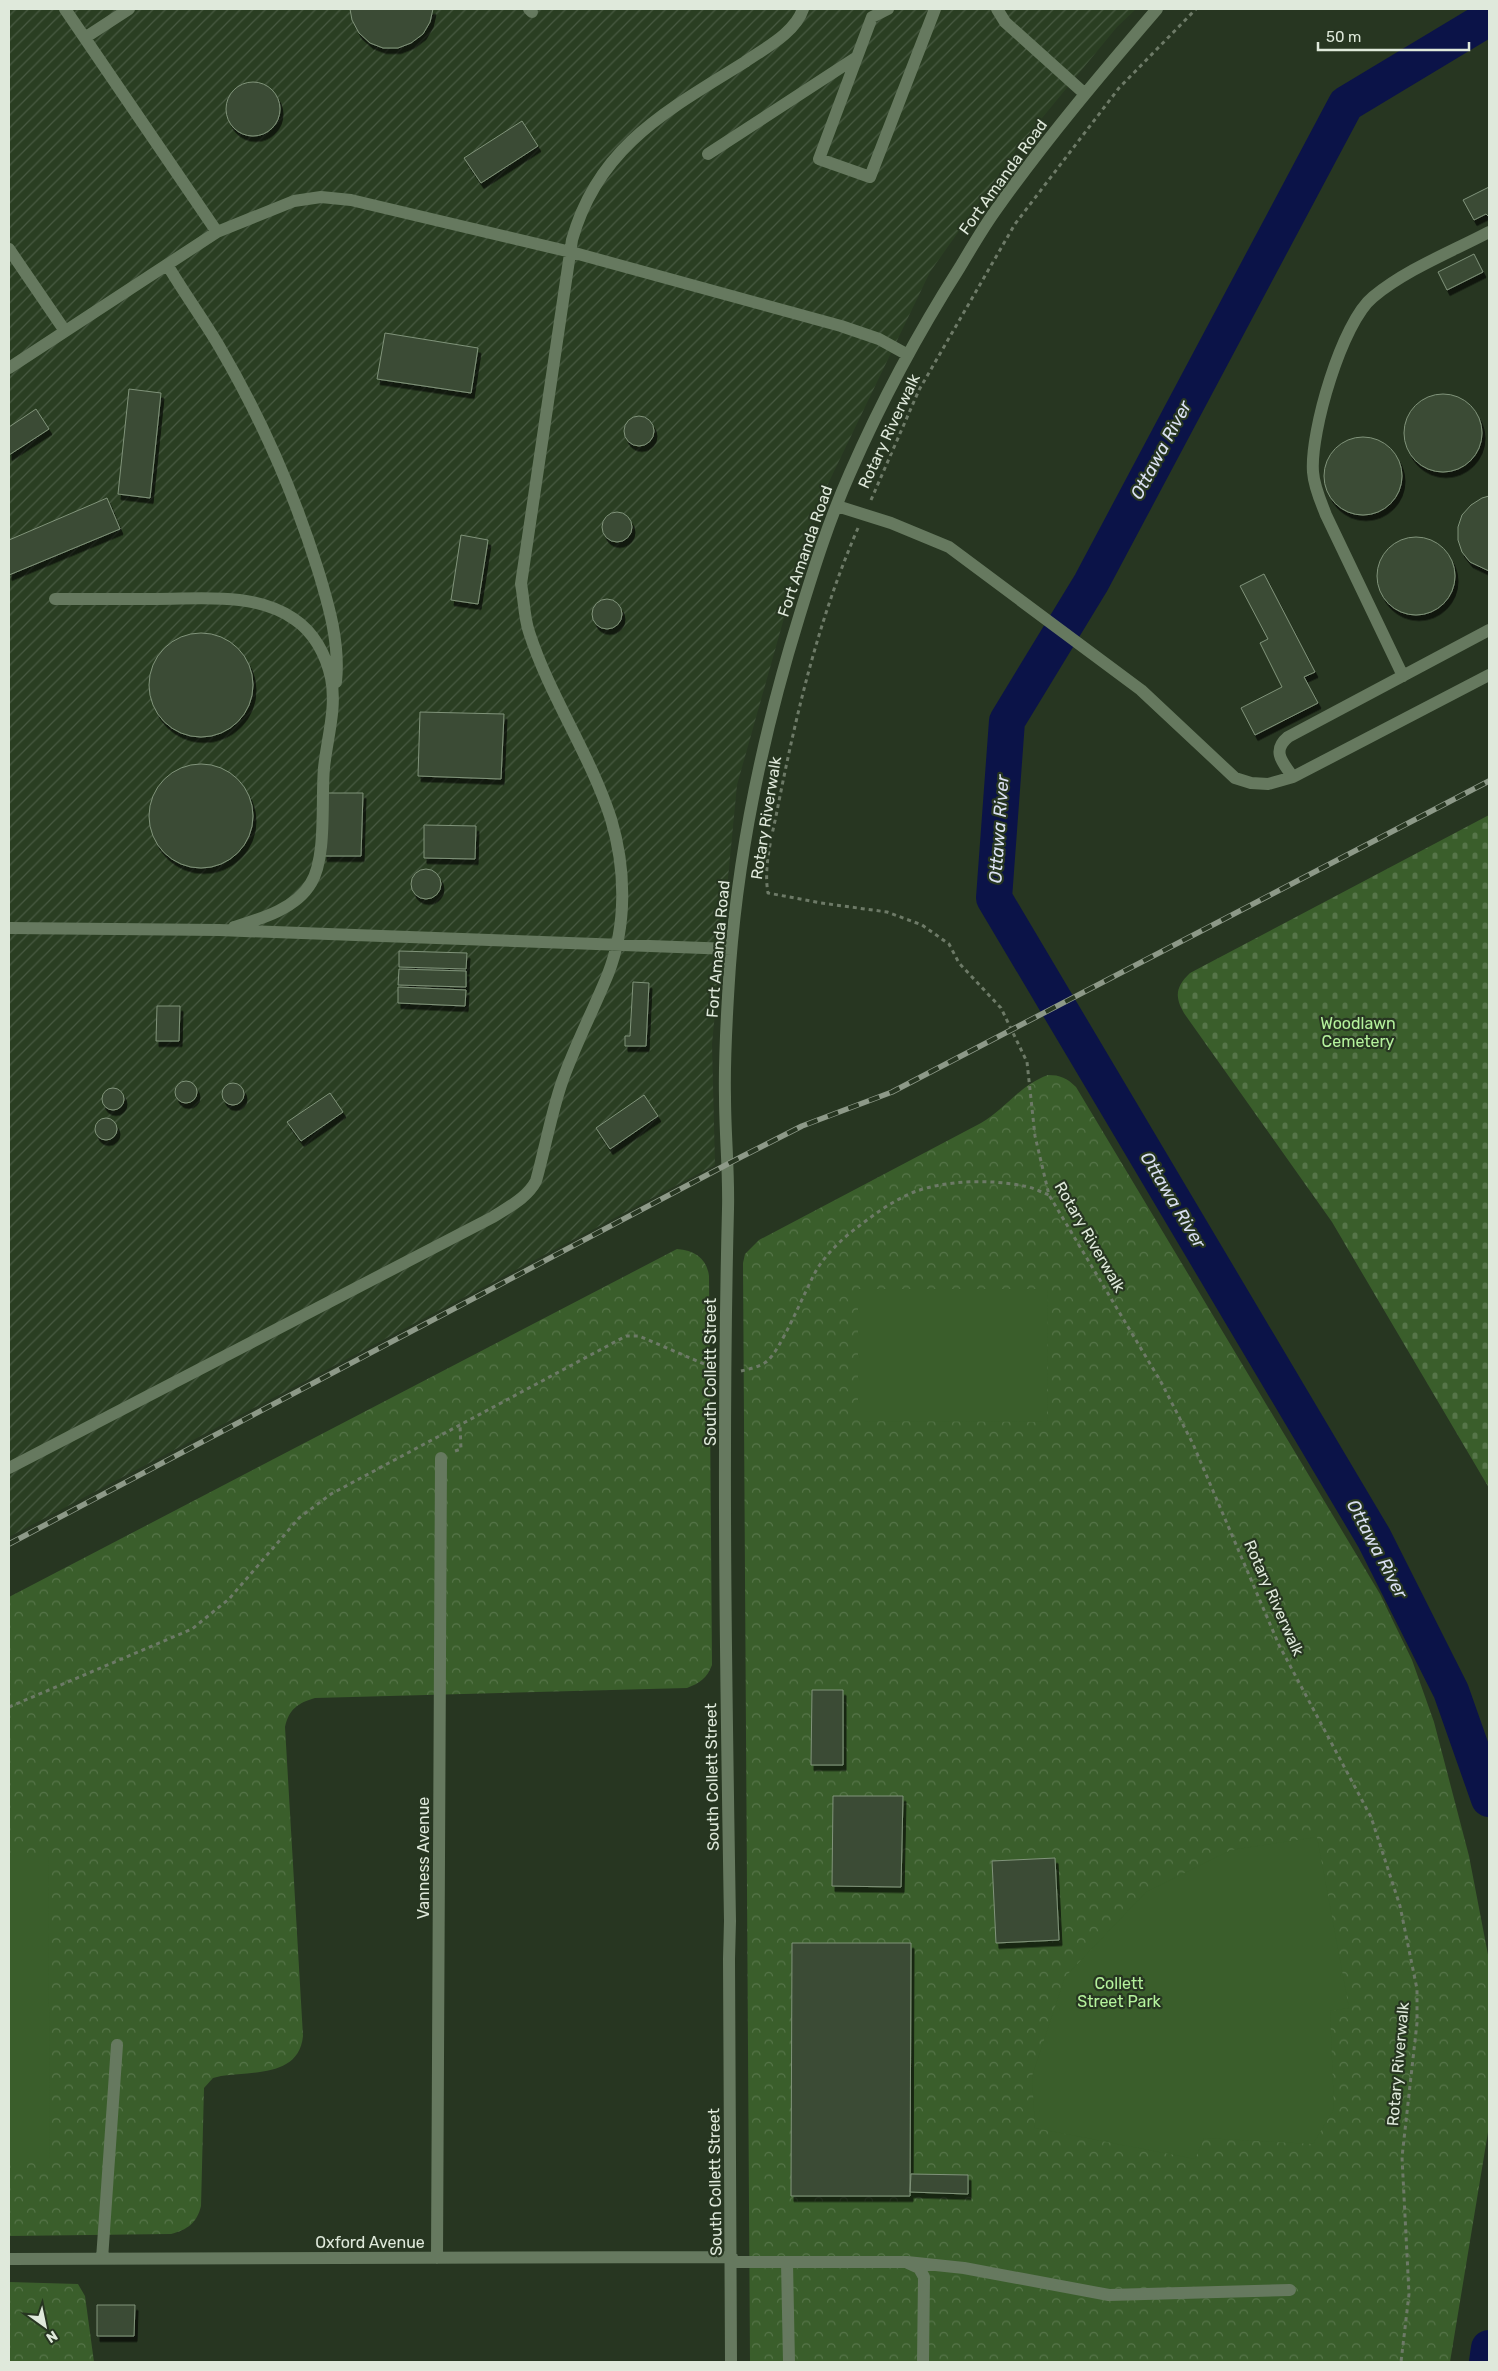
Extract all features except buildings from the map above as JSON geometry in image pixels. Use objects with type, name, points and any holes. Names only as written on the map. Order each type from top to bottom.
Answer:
[{"type":"street","points":[[65,9],[217,232]]},
{"type":"street","points":[[86,38],[129,9]]},
{"type":"street","points":[[9,1468],[493,1217],[531,1191],[536,1181],[562,1083],[586,1020],[608,974],[617,944],[623,906],[618,850],[611,818],[589,764],[540,663],[528,630],[522,584],[571,252],[580,212],[592,188],[611,160],[633,138],[661,116],[764,50],[788,31],[801,15],[803,9]]},
{"type":"street","points":[[888,9],[872,17],[819,160],[870,177],[935,9]]},
{"type":"street","points":[[997,9],[1005,22],[1085,94]]},
{"type":"street","name":"Fort Amanda Road","points":[[728,1192],[725,1093],[731,949],[745,846],[761,751],[785,661],[817,560],[861,448],[935,306],[995,210],[1085,94],[1157,9]]},
{"type":"street","points":[[708,154],[857,57]]},
{"type":"street","points":[[9,368],[168,266],[217,232],[294,201],[321,197],[351,200],[571,252],[841,326],[878,339],[908,355]]},
{"type":"street","points":[[1403,676],[1326,516],[1317,492],[1312,473],[1316,434],[1340,349],[1360,310],[1373,297],[1393,283],[1489,232]]},
{"type":"street","points":[[9,249],[65,332]]},
{"type":"street","points":[[168,266],[219,346],[280,467],[311,547],[328,604],[336,642],[337,670],[324,768],[319,860],[311,883],[304,893],[283,908],[254,921],[219,930]]},
{"type":"street","points":[[837,506],[891,524],[949,548],[1141,690],[1235,778],[1251,783],[1268,784],[1293,777],[1489,674]]},
{"type":"street","points":[[55,599],[222,598],[251,602],[276,609],[294,619],[317,642],[329,669],[334,699]]},
{"type":"street","points":[[1293,777],[1279,758],[1278,752],[1282,742],[1489,630]]},
{"type":"street","points":[[9,928],[219,930],[731,949]]},
{"type":"street","name":"South Collett Street","points":[[728,1192],[726,1663],[730,1920],[731,2362]]},
{"type":"street","name":"Vanness Avenue","points":[[437,2258],[441,1458]]},
{"type":"street","points":[[102,2259],[117,2045]]},
{"type":"street","name":"Oxford Avenue","points":[[9,2259],[437,2258],[903,2262],[964,2268],[1109,2295],[1290,2290]]},
{"type":"street","points":[[787,2262],[789,2362]]},
{"type":"street","points":[[903,2262],[919,2268],[924,2278],[923,2362]]},
{"type":"path","name":"Rotary Riverwalk","points":[[1196,9],[1119,88],[1015,224],[919,390],[843,564],[811,658],[790,747],[770,850],[766,885],[768,893],[786,898],[887,912],[922,925],[949,944],[959,963],[1001,1008],[1027,1062],[1035,1136],[1049,1195],[1161,1382],[1193,1444],[1279,1644],[1371,1817],[1387,1862],[1410,1946],[1417,1997],[1418,2023],[1402,2157],[1408,2294],[1401,2362]]},
{"type":"path","points":[[9,1706],[192,1629],[229,1599],[298,1518],[332,1494],[626,1336],[639,1336],[687,1358],[726,1372],[758,1366],[768,1361],[781,1341],[817,1269],[829,1253],[847,1235],[884,1207],[915,1192],[955,1183],[998,1183],[1025,1186],[1049,1195]]},
{"type":"path","points":[[441,1458],[461,1449],[460,1425]]},
{"type":"shaded area","points":[[9,9],[1136,9],[1117,27],[1019,146],[930,272],[813,515],[737,785],[712,1044],[715,1165],[9,1537]]},
{"type":"green space","name":"Woodlawn Cemetery","points":[[1489,815],[1489,1488],[1332,1222],[1186,1016],[1178,999],[1178,994],[1181,984],[1190,973]]},
{"type":"green space","name":"Collett Street Park","points":[[1048,1075],[1070,1081],[1076,1087],[1380,1594],[1412,1660],[1434,1722],[1469,1856],[1489,1960],[1489,2126],[1450,2362],[750,2362],[743,1263],[745,1254],[759,1240],[981,1123],[1029,1085]]},
{"type":"green space","points":[[677,1249],[689,1251],[699,1256],[706,1265],[709,1276],[712,1665],[708,1673],[699,1682],[687,1688],[315,1698],[295,1708],[289,1716],[285,1727],[303,2036],[300,2049],[293,2059],[272,2070],[213,2078],[204,2088],[201,2206],[197,2217],[186,2228],[171,2234],[9,2236],[9,1597]]},
{"type":"green space","points":[[858,1289],[1048,1289],[1047,1422],[858,1421]]},
{"type":"green space","points":[[1317,1837],[1349,2008],[1330,2011],[1334,2109],[1313,2144],[1204,2138],[1195,2159],[1035,2128],[1032,2076],[1065,1977],[1146,1892],[1231,1850]]},
{"type":"green space","points":[[9,1856],[48,1856],[50,2158],[9,2158]]},
{"type":"green space","points":[[9,2282],[78,2284],[85,2296],[94,2362],[9,2362]]},
{"type":"waterway","name":"Ottawa River","points":[[1489,18],[1346,104],[1091,583],[1007,721],[994,898],[1374,1538],[1451,1691],[1489,1799]]},
{"type":"waterway","name":"Ottawa River","points":[[1487,2362],[1489,2348]]},
{"type":"railway","points":[[9,1544],[741,1157],[802,1126],[892,1092],[1489,781]]}]
